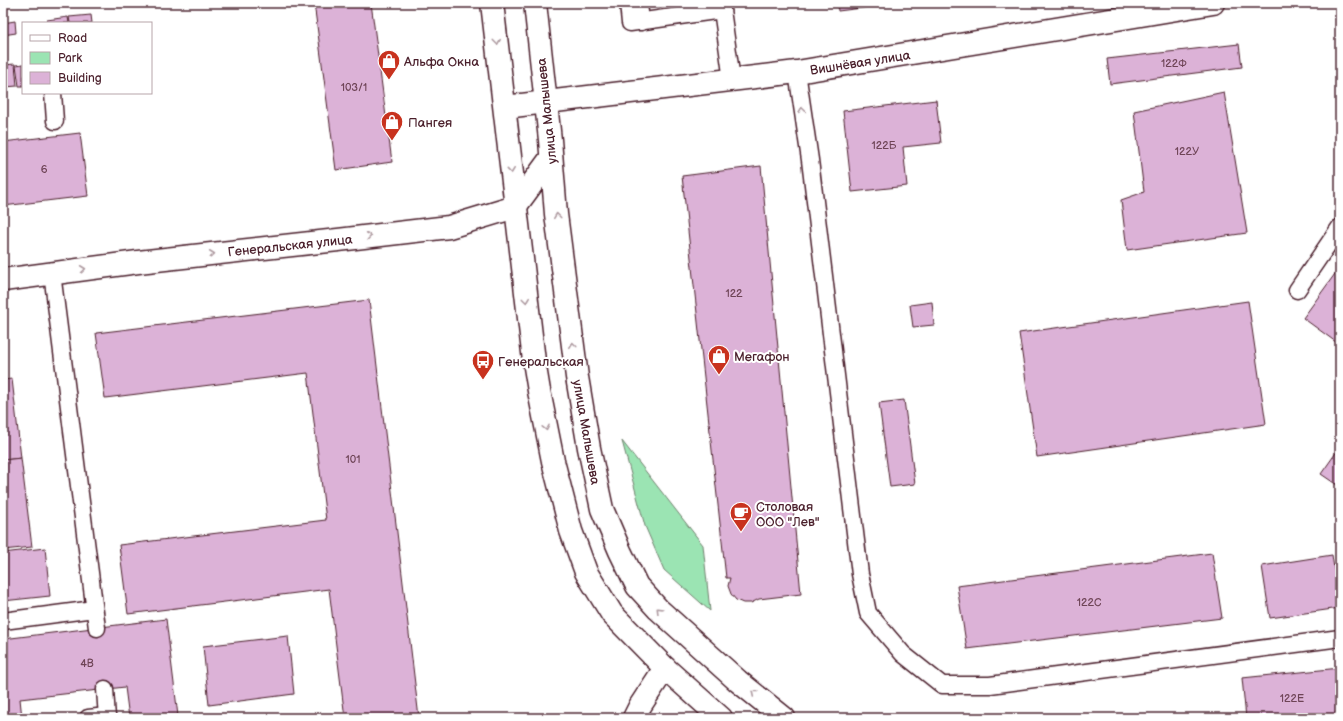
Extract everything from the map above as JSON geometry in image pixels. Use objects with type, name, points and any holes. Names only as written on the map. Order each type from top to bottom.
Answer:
[{"type":"main road","points":[[492,3],[515,207],[539,391],[553,461],[571,531],[586,572],[612,614],[665,668],[721,718]]},
{"type":"main road","name":"улица Малышева","points":[[535,3],[556,214],[577,377],[589,448],[602,509],[637,586],[658,609],[738,681],[784,718]]},
{"type":"main road","name":"Вишнёвая улица","points":[[504,107],[797,72],[1213,3]]},
{"type":"main road","points":[[515,207],[551,158]]},
{"type":"main road","name":"Генеральская улица","points":[[3,280],[138,262],[449,227],[515,207]]},
{"type":"main road","points":[[634,718],[640,706],[665,668]]},
{"type":"lane","points":[[628,3],[630,23],[722,6],[732,80]]},
{"type":"lane","points":[[639,3],[641,22]]},
{"type":"lane","points":[[797,72],[808,148],[860,574],[868,613],[903,654],[942,685],[990,685],[1340,638]]},
{"type":"lane","points":[[53,94],[56,121]]},
{"type":"lane","points":[[1297,290],[1340,227]]},
{"type":"lane","points":[[52,273],[97,628]]},
{"type":"lane","points":[[3,621],[94,609]]},
{"type":"lane","points":[[88,718],[107,717],[105,689]]},
{"type":"green space","points":[[622,441],[703,545],[710,611],[664,570],[645,526]]},
{"type":"building","points":[[314,3],[371,3],[392,162],[336,170]]},
{"type":"building","points":[[641,3],[689,3],[641,8]]},
{"type":"building","points":[[837,3],[869,3],[870,7],[838,11]]},
{"type":"building","points":[[91,15],[92,22],[70,22],[69,17]]},
{"type":"building","points":[[68,17],[69,22],[47,22],[47,20]]},
{"type":"building","points":[[15,21],[16,33],[3,35],[3,23]]},
{"type":"building","points":[[1239,44],[1242,67],[1110,84],[1107,59]]},
{"type":"building","points":[[15,64],[17,86],[6,87],[3,65]]},
{"type":"building","points":[[22,64],[22,86],[19,86],[16,65]]},
{"type":"building","points":[[1224,92],[1247,233],[1127,250],[1121,200],[1144,192],[1134,111]]},
{"type":"building","points":[[936,100],[941,143],[903,147],[907,186],[852,192],[843,111]]},
{"type":"building","points":[[80,133],[88,196],[3,206],[3,142]]},
{"type":"building","points":[[761,166],[801,594],[759,599],[751,603],[743,603],[736,600],[731,594],[728,586],[730,578],[726,578],[682,176]]},
{"type":"building","points":[[1340,267],[1340,345],[1303,318]]},
{"type":"building","points":[[369,300],[419,718],[345,718],[329,589],[128,614],[119,545],[326,520],[308,373],[105,398],[96,333]]},
{"type":"building","points":[[1248,301],[1266,424],[1037,457],[1019,333]]},
{"type":"building","points":[[932,302],[934,325],[913,327],[910,305]]},
{"type":"building","points":[[12,379],[21,458],[3,460],[3,380]]},
{"type":"building","points":[[904,400],[915,484],[890,487],[879,403]]},
{"type":"building","points":[[1340,447],[1340,487],[1321,474]]},
{"type":"building","points":[[21,458],[32,547],[3,550],[3,460]]},
{"type":"building","points":[[45,548],[50,596],[3,601],[3,553]]},
{"type":"building","points":[[1212,553],[1222,618],[967,649],[957,586]]},
{"type":"building","points":[[1332,555],[1340,608],[1270,618],[1262,566]]},
{"type":"building","points":[[166,619],[178,716],[160,718],[129,718],[125,687],[20,699],[22,718],[3,718],[3,639]]},
{"type":"building","points":[[288,636],[294,694],[209,705],[203,646]]},
{"type":"building","points":[[1340,668],[1340,718],[1246,718],[1242,678]]},
{"type":"place","name":"Альфа Окна","points":[[389,80]]},
{"type":"place","name":"Пангея","points":[[392,142]]},
{"type":"place","name":"Мегафон","points":[[719,376]]},
{"type":"place","name":"Генеральская","points":[[483,380]]},
{"type":"place","name":"Столовая ООО \"Лев\"","points":[[741,532]]}]
